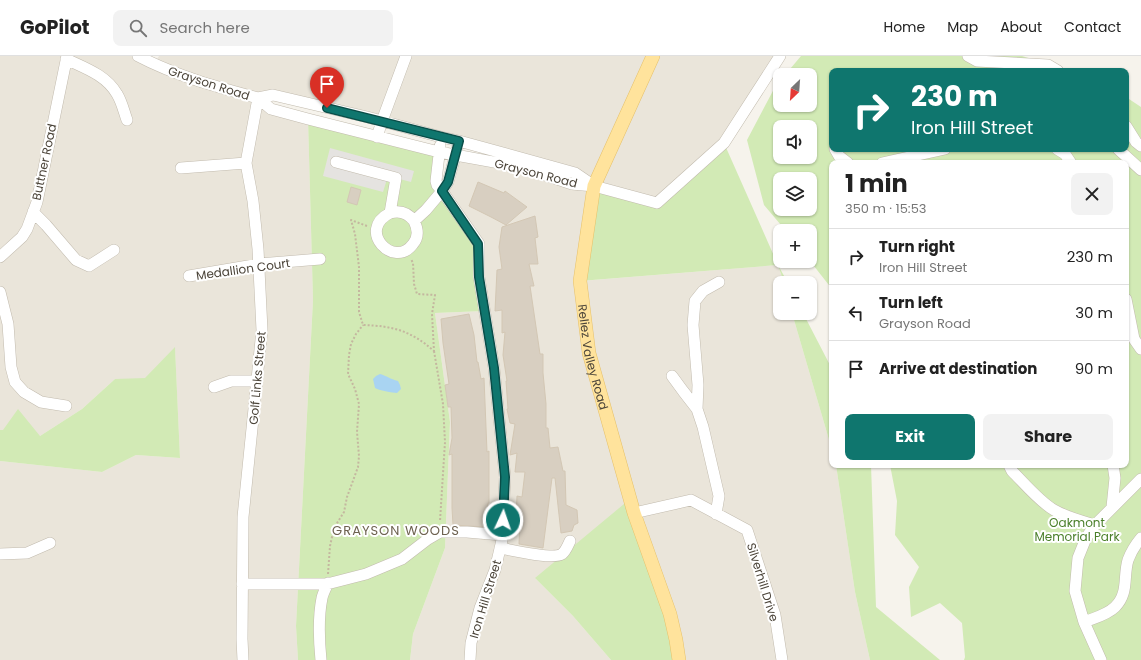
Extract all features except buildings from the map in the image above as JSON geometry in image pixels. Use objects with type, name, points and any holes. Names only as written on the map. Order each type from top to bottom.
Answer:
[{"type":"main road","name":"Reliez Valley Road","points":[[653,56],[594,186],[580,281],[589,353],[634,513],[670,614],[679,660]]},
{"type":"street","name":"Grayson Road","points":[[138,56],[197,81],[258,98],[271,109],[308,120],[456,156],[521,168],[572,184],[594,186]]},
{"type":"street","points":[[377,137],[406,56]]},
{"type":"street","points":[[594,186],[657,203],[724,143],[780,56]]},
{"type":"street","points":[[968,56],[977,61],[1048,66],[1052,68]]},
{"type":"street","points":[[66,57],[107,80],[118,94],[127,120]]},
{"type":"street","name":"Buttner Road","points":[[0,256],[22,237],[27,229],[37,202],[66,57]]},
{"type":"street","name":"Grayson Road","points":[[258,98],[273,95],[459,141],[576,173],[594,186]]},
{"type":"street","name":"Golf Links Street","points":[[243,660],[243,517],[262,330],[259,264],[253,201],[246,163],[258,98]]},
{"type":"street","points":[[1129,131],[1136,142],[1141,146]]},
{"type":"street","name":"Iron Hill Street","points":[[441,137],[436,181],[437,185],[478,244],[479,277],[494,368],[505,477],[500,548],[495,570],[478,615],[471,643],[470,660]]},
{"type":"street","points":[[414,221],[426,210],[448,182],[459,141]]},
{"type":"street","points":[[837,152],[844,160]]},
{"type":"street","points":[[896,160],[932,152]]},
{"type":"street","points":[[1121,152],[1141,170]]},
{"type":"street","points":[[336,162],[396,178],[390,213]]},
{"type":"street","points":[[181,168],[246,163]]},
{"type":"street","points":[[33,212],[76,260],[89,266],[114,250]]},
{"type":"street","points":[[403,212],[414,221],[417,226],[417,236],[412,247],[396,253],[380,244],[377,229],[382,218],[390,213],[403,212]]},
{"type":"street","name":"Medallion Court","points":[[190,276],[259,264],[320,260]]},
{"type":"street","points":[[716,514],[719,496],[698,409],[698,385],[693,325],[695,301],[703,291],[719,282]]},
{"type":"street","points":[[0,292],[8,324],[11,367],[15,382],[24,392],[41,402],[66,406]]},
{"type":"street","points":[[1129,314],[1134,340],[1141,350]]},
{"type":"street","points":[[672,376],[698,409]]},
{"type":"street","points":[[214,387],[231,380],[257,381]]},
{"type":"street","points":[[1010,468],[1044,503],[1066,516],[1095,525]]},
{"type":"street","points":[[1112,508],[1115,478],[1113,468]]},
{"type":"street","points":[[1101,660],[1084,622],[1076,590],[1078,558],[1086,538],[1095,525],[1141,479]]},
{"type":"street","name":"Silverhill Drive","points":[[634,513],[691,500],[748,530],[775,615],[782,660]]},
{"type":"street","points":[[242,584],[328,583],[366,574],[402,559],[428,538],[440,532],[467,532],[502,535]]},
{"type":"street","points":[[1084,622],[1104,614],[1115,607],[1125,590],[1125,575],[1128,559],[1141,538]]},
{"type":"street","points":[[500,548],[548,556],[557,556],[566,549],[570,541]]},
{"type":"street","points":[[0,554],[27,553],[50,543]]},
{"type":"street","points":[[321,660],[319,639],[320,613],[322,596],[328,583]]},
{"type":"path","points":[[363,325],[359,312],[359,267],[355,234],[351,220],[377,229]]},
{"type":"path","points":[[407,250],[413,263],[414,284],[417,294],[434,295],[432,314],[434,351],[443,404],[445,442],[440,532]]},
{"type":"path","points":[[363,325],[382,326],[414,336],[434,351]]},
{"type":"path","points":[[328,583],[330,546],[334,528],[344,512],[347,497],[358,467],[359,456],[357,432],[359,404],[355,389],[348,374],[349,355],[356,334],[363,325]]},
{"type":"shaded area","points":[[0,56],[61,56],[66,59],[67,56],[138,56],[154,64],[159,56],[780,56],[724,143],[581,281],[773,265],[773,268],[779,268],[782,276],[773,276],[773,320],[794,320],[829,440],[829,468],[836,468],[855,592],[870,660],[679,660],[535,578],[573,616],[611,660],[410,660],[413,634],[445,548],[450,422],[435,313],[484,311],[445,196],[456,156],[572,184],[575,173],[274,95],[258,98],[308,119],[313,300],[296,626],[298,660],[0,660],[0,461],[102,472],[136,455],[180,458],[175,348],[145,379],[115,379],[82,409],[40,436],[0,430]]},
{"type":"shaded area","points":[[330,148],[414,171],[411,182],[388,176],[383,192],[323,176]]},
{"type":"green space","name":"Oakmont Memorial Park","points":[[801,56],[1022,56],[1060,68],[829,68],[829,152],[1129,152],[1129,99],[1141,107],[1141,660],[964,660],[962,623],[940,603],[911,617],[909,587],[919,567],[895,535],[897,501],[891,468],[1129,468],[1129,160],[829,160],[829,285],[816,268],[817,268],[817,224],[780,224],[773,216],[817,216],[817,172],[773,172],[773,216],[764,205],[747,140],[773,91],[773,112],[817,112],[817,68],[791,68]]},
{"type":"green space","points":[[308,119],[438,152],[434,182],[479,244],[484,311],[435,313],[450,422],[445,548],[413,634],[410,660],[298,660],[296,626],[313,300]]},
{"type":"green space","points":[[724,143],[773,254],[773,265],[580,281],[594,186],[657,203]]},
{"type":"green space","points":[[779,268],[784,276],[782,276]]},
{"type":"green space","points":[[794,320],[807,320],[829,363],[829,440]]},
{"type":"green space","points":[[175,347],[180,458],[136,455],[102,472],[0,461],[0,430],[3,430],[18,409],[40,436],[82,409],[115,379],[145,378]]},
{"type":"green space","points":[[836,468],[871,468],[876,607],[940,660],[870,660],[855,592]]},
{"type":"green space","points":[[630,499],[679,660],[611,660],[573,616],[535,578]]},
{"type":"water","points":[[380,374],[398,381],[401,389],[397,393],[375,388],[373,379]]},
{"type":"district","name":"GRAYSON WOODS","points":[[396,530]]},
{"type":"route","points":[[327,108],[459,141],[447,186],[442,191],[478,244],[479,277],[494,368],[505,477],[503,520]]}]
